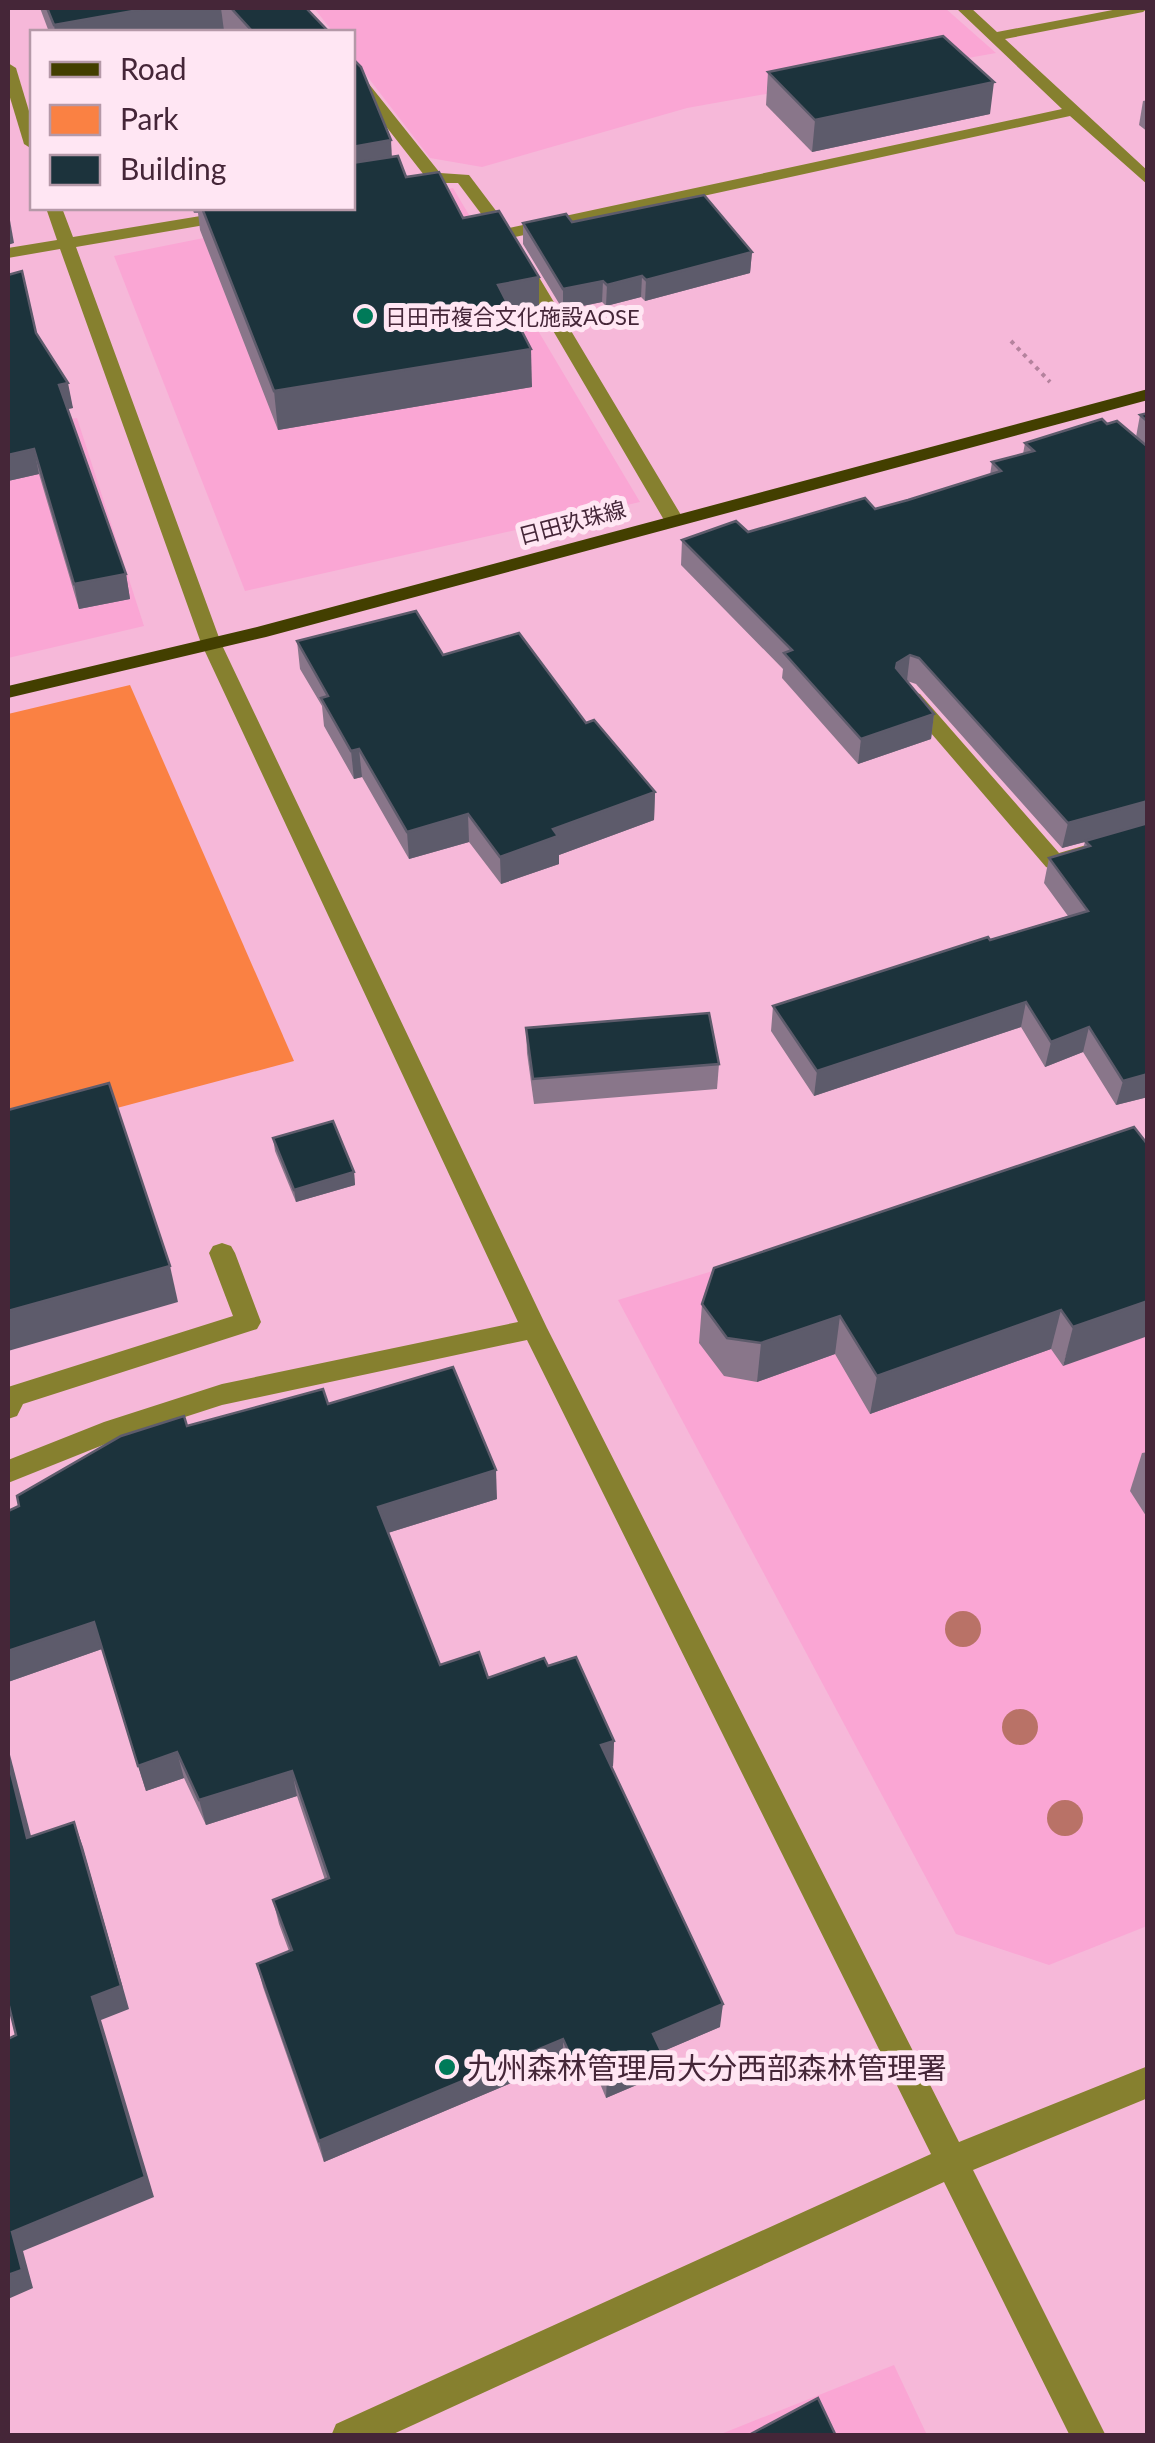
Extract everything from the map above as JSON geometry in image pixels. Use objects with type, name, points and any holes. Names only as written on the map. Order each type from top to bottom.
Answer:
[{"type":"main road","name":"日田玖珠線","points":[[8,692],[211,644],[1148,394]]},
{"type":"street","points":[[963,8],[1148,180]]},
{"type":"street","points":[[994,37],[1143,8]]},
{"type":"street","points":[[8,68],[30,138]]},
{"type":"street","points":[[355,76],[436,178]]},
{"type":"street","points":[[504,234],[1073,112]]},
{"type":"street","points":[[355,193],[436,178],[464,178],[504,234],[674,520]]},
{"type":"street","points":[[55,210],[211,644],[534,1328],[1089,2436]]},
{"type":"street","points":[[8,253],[264,210]]},
{"type":"street","points":[[1088,410],[1108,430]]},
{"type":"street","points":[[906,691],[1054,862],[1148,834]]},
{"type":"street","points":[[8,1408],[14,1396],[248,1322],[222,1253]]},
{"type":"street","points":[[8,1472],[141,1418],[220,1395],[298,1376],[472,1346],[534,1328]]},
{"type":"street","points":[[348,2436],[950,2163],[1148,2082]]},
{"type":"path","points":[[1011,341],[1051,383]]},
{"type":"shaded area","points":[[314,8],[945,8],[996,53],[687,108],[482,167],[430,158],[355,61],[355,30],[331,30]]},
{"type":"shaded area","points":[[453,188],[640,502],[245,591],[114,256]]},
{"type":"shaded area","points":[[77,418],[144,626],[8,658],[8,427]]},
{"type":"shaded area","points":[[1147,1138],[1147,1926],[1049,1965],[956,1934],[618,1300]]},
{"type":"shaded area","points":[[894,2365],[927,2435],[716,2436]]},
{"type":"green space","points":[[130,685],[294,1061],[8,1137],[8,714]]},
{"type":"building","points":[[47,8],[150,8],[54,25]]},
{"type":"building","points":[[231,8],[306,8],[327,30],[251,30]]},
{"type":"building","points":[[943,36],[994,82],[815,120],[768,72]]},
{"type":"building","points":[[355,61],[361,67],[391,140],[355,146]]},
{"type":"building","name":"日田市複合文化施設AOSE","points":[[398,156],[406,177],[439,172],[463,218],[499,211],[539,277],[498,285],[531,349],[274,391],[203,210],[355,210],[355,163]]},
{"type":"building","points":[[704,195],[752,252],[646,280],[642,276],[607,285],[603,281],[563,289],[523,223],[566,214],[572,222]]},
{"type":"building","points":[[22,271],[36,333],[68,383],[59,385],[126,574],[74,584],[34,449],[8,455],[8,275]]},
{"type":"building","points":[[1102,419],[1107,424],[1117,421],[1148,447],[1148,801],[1068,823],[919,658],[910,655],[896,668],[934,714],[861,739],[784,653],[792,650],[682,540],[736,521],[748,532],[865,498],[875,509],[908,500],[1001,471],[992,462],[1034,451],[1025,443]]},
{"type":"building","points":[[416,611],[443,655],[519,633],[586,723],[594,720],[655,792],[553,829],[558,836],[500,857],[468,814],[407,832],[359,749],[351,751],[321,698],[328,696],[297,641]]},
{"type":"building","points":[[1148,823],[1148,1074],[1123,1081],[1089,1027],[1051,1042],[1026,1002],[817,1071],[773,1006],[988,937],[990,940],[1088,911],[1049,858],[1090,846],[1085,841]]},
{"type":"building","points":[[709,1013],[719,1064],[533,1079],[526,1028]]},
{"type":"building","points":[[109,1083],[170,1266],[8,1311],[8,1110]]},
{"type":"building","points":[[333,1121],[354,1172],[294,1190],[273,1138]]},
{"type":"building","points":[[1134,1127],[1148,1145],[1148,1301],[1073,1327],[1061,1310],[877,1376],[840,1316],[761,1343],[727,1338],[702,1304],[714,1268]]},
{"type":"building","points":[[453,1367],[496,1470],[378,1507],[440,1665],[479,1652],[488,1678],[544,1658],[548,1666],[576,1657],[614,1741],[601,1745],[723,2004],[653,2034],[662,2053],[607,2077],[596,2052],[573,2061],[563,2039],[319,2141],[257,1964],[292,1950],[273,1900],[329,1878],[292,1771],[199,1800],[177,1752],[138,1766],[94,1622],[8,1651],[8,1511],[19,1506],[17,1496],[121,1436],[184,1416],[187,1426],[323,1389],[328,1404]]},
{"type":"building","points":[[8,1761],[27,1838],[74,1822],[121,1986],[92,1997],[145,2177],[12,2232],[22,2270],[8,2275],[8,2039],[16,2035],[8,2002]]},
{"type":"building","points":[[818,2398],[836,2436],[747,2436]]},
{"type":"place","name":"日田市複合文化施設AOSE","points":[[365,316]]},
{"type":"place","name":"九州森林管理局大分西部森林管理署","points":[[447,2067]]}]
